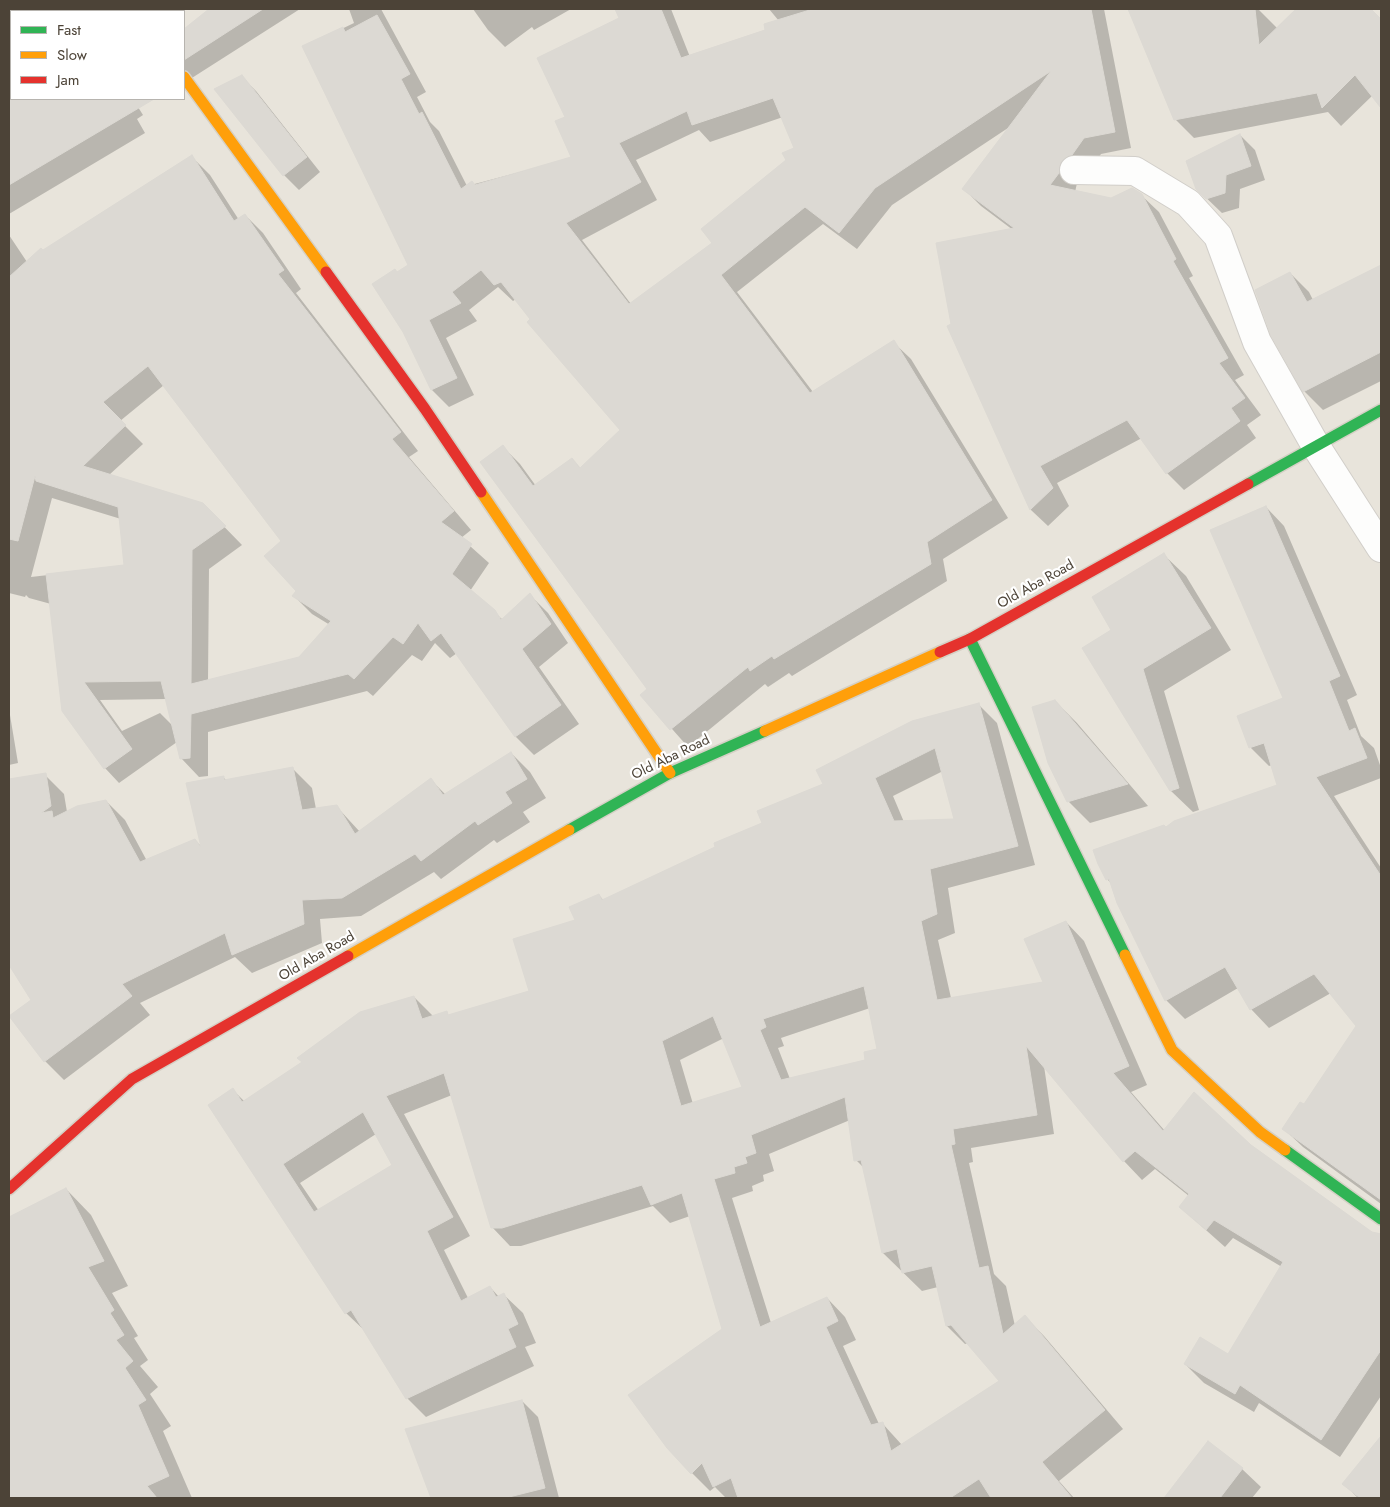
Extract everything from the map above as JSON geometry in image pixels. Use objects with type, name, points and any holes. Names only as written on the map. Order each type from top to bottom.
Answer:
[{"type":"main road","points":[[185,78],[425,409],[670,773]]},
{"type":"main road","name":"Old Aba Road","points":[[9,1188],[132,1079],[670,773],[970,639],[1317,448],[1381,410]]},
{"type":"main road","points":[[970,639],[1172,1050],[1260,1132],[1381,1219]]},
{"type":"street","points":[[1074,170],[1135,171],[1188,203],[1218,236],[1257,342],[1317,448],[1381,548]]},
{"type":"shaded area","points":[[9,9],[1381,9],[1381,1498],[9,1498]]},
{"type":"building","points":[[209,9],[263,9],[185,59],[185,28]]},
{"type":"building","points":[[615,9],[661,9],[681,58],[765,30],[764,24],[813,9],[1091,9],[1115,132],[1084,138],[1072,155],[1061,162],[1059,173],[1050,185],[1111,198],[1132,188],[1142,194],[1176,259],[1173,261],[1228,358],[1219,363],[1245,398],[1231,408],[1240,421],[1166,474],[1127,420],[1040,466],[1053,488],[1030,510],[947,326],[951,324],[936,243],[1014,228],[962,189],[1051,71],[875,188],[839,233],[805,207],[721,275],[810,393],[894,340],[992,500],[927,542],[931,564],[774,659],[772,656],[750,671],[748,667],[670,730],[640,695],[647,689],[480,462],[503,445],[533,486],[572,458],[580,468],[620,430],[527,322],[530,319],[501,282],[494,285],[481,270],[452,292],[461,303],[429,320],[457,378],[431,390],[403,332],[372,284],[395,269],[397,272],[408,265],[302,46],[343,27],[345,32],[377,15],[410,74],[401,79],[419,114],[422,112],[461,189],[472,181],[475,185],[571,157],[555,121],[565,117],[537,58],[619,18]],"holes":[[[773,98],[794,148],[782,153],[786,160],[701,229],[712,243],[629,304],[566,223],[641,182],[619,143],[687,111],[692,125]]]},
{"type":"building","points":[[1128,9],[1255,9],[1259,45],[1296,9],[1371,9],[1381,19],[1381,108],[1355,75],[1322,108],[1317,93],[1174,120]]},
{"type":"building","points":[[242,75],[307,157],[283,176],[214,89]]},
{"type":"building","points":[[9,99],[152,100],[9,185]]},
{"type":"building","points":[[1240,134],[1251,166],[1226,175],[1225,193],[1206,199],[1196,189],[1186,161]]},
{"type":"building","points":[[192,155],[234,221],[245,214],[284,270],[278,274],[401,432],[392,439],[454,511],[441,522],[472,544],[452,574],[495,610],[501,620],[530,593],[551,624],[522,649],[561,705],[515,737],[441,633],[431,641],[418,623],[403,644],[393,637],[354,679],[348,674],[191,714],[190,758],[180,759],[161,681],[84,682],[132,749],[104,769],[62,711],[46,574],[124,565],[118,507],[36,481],[35,476],[18,541],[9,539],[9,277],[41,248],[43,250]],"holes":[[[148,366],[281,541],[264,556],[296,591],[292,596],[331,621],[299,657],[191,684],[192,550],[226,526],[203,503],[83,466],[126,425],[103,402]]]},
{"type":"building","points":[[1381,265],[1381,352],[1303,392],[1271,335],[1255,290],[1290,272],[1307,302]]},
{"type":"building","points":[[1266,506],[1340,676],[1329,681],[1349,731],[1355,728],[1367,758],[1316,777],[1381,876],[1381,1200],[1282,1129],[1300,1102],[1304,1104],[1356,1026],[1314,974],[1250,1010],[1225,967],[1165,1001],[1117,903],[1109,879],[1106,880],[1093,850],[1164,825],[1166,827],[1174,821],[1277,785],[1264,743],[1249,748],[1237,716],[1283,698],[1210,530]]},
{"type":"building","points":[[1164,553],[1211,628],[1143,669],[1179,788],[1170,791],[1082,648],[1111,630],[1092,597]]},
{"type":"building","points":[[1055,700],[1128,784],[1067,802],[1048,763],[1032,707]]},
{"type":"building","points":[[979,703],[1018,846],[930,869],[937,914],[921,921],[937,1000],[1043,982],[1024,939],[1066,921],[1129,1066],[1113,1073],[1163,1131],[1194,1092],[1251,1145],[1372,1232],[1381,1234],[1381,1350],[1321,1440],[1240,1385],[1235,1394],[1184,1364],[1200,1337],[1228,1354],[1283,1262],[1214,1220],[1206,1230],[1179,1207],[1189,1194],[1135,1151],[1123,1162],[1026,1046],[1037,1115],[953,1129],[955,1144],[951,1145],[979,1268],[988,1266],[1003,1334],[1025,1315],[1105,1410],[1042,1462],[1072,1498],[991,1498],[979,1479],[950,1498],[738,1498],[731,1478],[713,1487],[702,1463],[691,1474],[667,1448],[628,1395],[722,1329],[682,1193],[651,1205],[642,1185],[502,1228],[491,1228],[444,1073],[386,1096],[453,1217],[427,1231],[461,1301],[490,1286],[496,1297],[504,1293],[518,1324],[508,1329],[516,1347],[406,1399],[351,1310],[345,1314],[208,1105],[233,1088],[242,1102],[302,1062],[297,1058],[360,1012],[414,996],[422,1019],[447,1011],[448,1015],[529,991],[513,939],[575,920],[569,907],[599,894],[602,900],[715,847],[714,843],[762,823],[757,811],[823,784],[816,770],[912,721]],"holes":[[[935,748],[954,819],[894,821],[875,778]],[[864,986],[877,1049],[864,1052],[865,1060],[781,1080],[760,1030],[766,1027],[763,1019]],[[713,1016],[742,1087],[681,1106],[662,1041]],[[845,1097],[854,1161],[861,1160],[882,1253],[897,1249],[902,1273],[932,1266],[946,1326],[951,1325],[999,1381],[891,1451],[883,1422],[871,1425],[826,1327],[838,1321],[827,1297],[760,1327],[714,1179],[735,1173],[734,1167],[747,1163],[745,1157],[756,1153],[751,1135]],[[363,1112],[392,1165],[314,1212],[283,1164]]]},
{"type":"building","points":[[511,752],[527,779],[505,792],[512,803],[478,825],[475,821],[421,861],[415,854],[342,898],[302,900],[304,924],[232,955],[225,933],[122,984],[132,996],[44,1062],[9,1016],[31,1000],[9,965],[9,779],[46,773],[51,806],[41,813],[52,811],[53,818],[77,806],[106,800],[140,862],[195,839],[201,847],[186,783],[224,776],[224,780],[293,767],[302,810],[337,805],[355,834],[431,778],[443,795]]},
{"type":"building","points":[[66,1188],[104,1261],[88,1267],[114,1310],[110,1313],[124,1335],[116,1340],[133,1361],[125,1368],[146,1400],[138,1405],[169,1476],[147,1486],[157,1498],[9,1498],[9,1217]]},
{"type":"building","points":[[522,1400],[545,1488],[505,1498],[431,1498],[405,1429]]},
{"type":"building","points":[[1381,1436],[1381,1498],[1360,1498],[1342,1484]]},
{"type":"building","points":[[1208,1441],[1243,1468],[1220,1498],[1164,1498]]},
{"type":"traffic: fast","points":[[1248,484],[1381,410]]},
{"type":"traffic: fast","points":[[970,639],[1125,955]]},
{"type":"traffic: fast","points":[[569,830],[670,773],[765,731]]},
{"type":"traffic: fast","points":[[1285,1150],[1381,1219]]},
{"type":"traffic: slow","points":[[185,78],[326,272]]},
{"type":"traffic: slow","points":[[481,492],[670,773]]},
{"type":"traffic: slow","points":[[765,731],[940,652]]},
{"type":"traffic: slow","points":[[348,956],[569,830]]},
{"type":"traffic: slow","points":[[1125,955],[1172,1050],[1260,1132],[1285,1150]]},
{"type":"traffic: jam","points":[[326,272],[425,409],[481,492]]},
{"type":"traffic: jam","points":[[940,652],[970,639],[1248,484]]},
{"type":"traffic: jam","points":[[9,1189],[132,1079],[348,956]]}]
